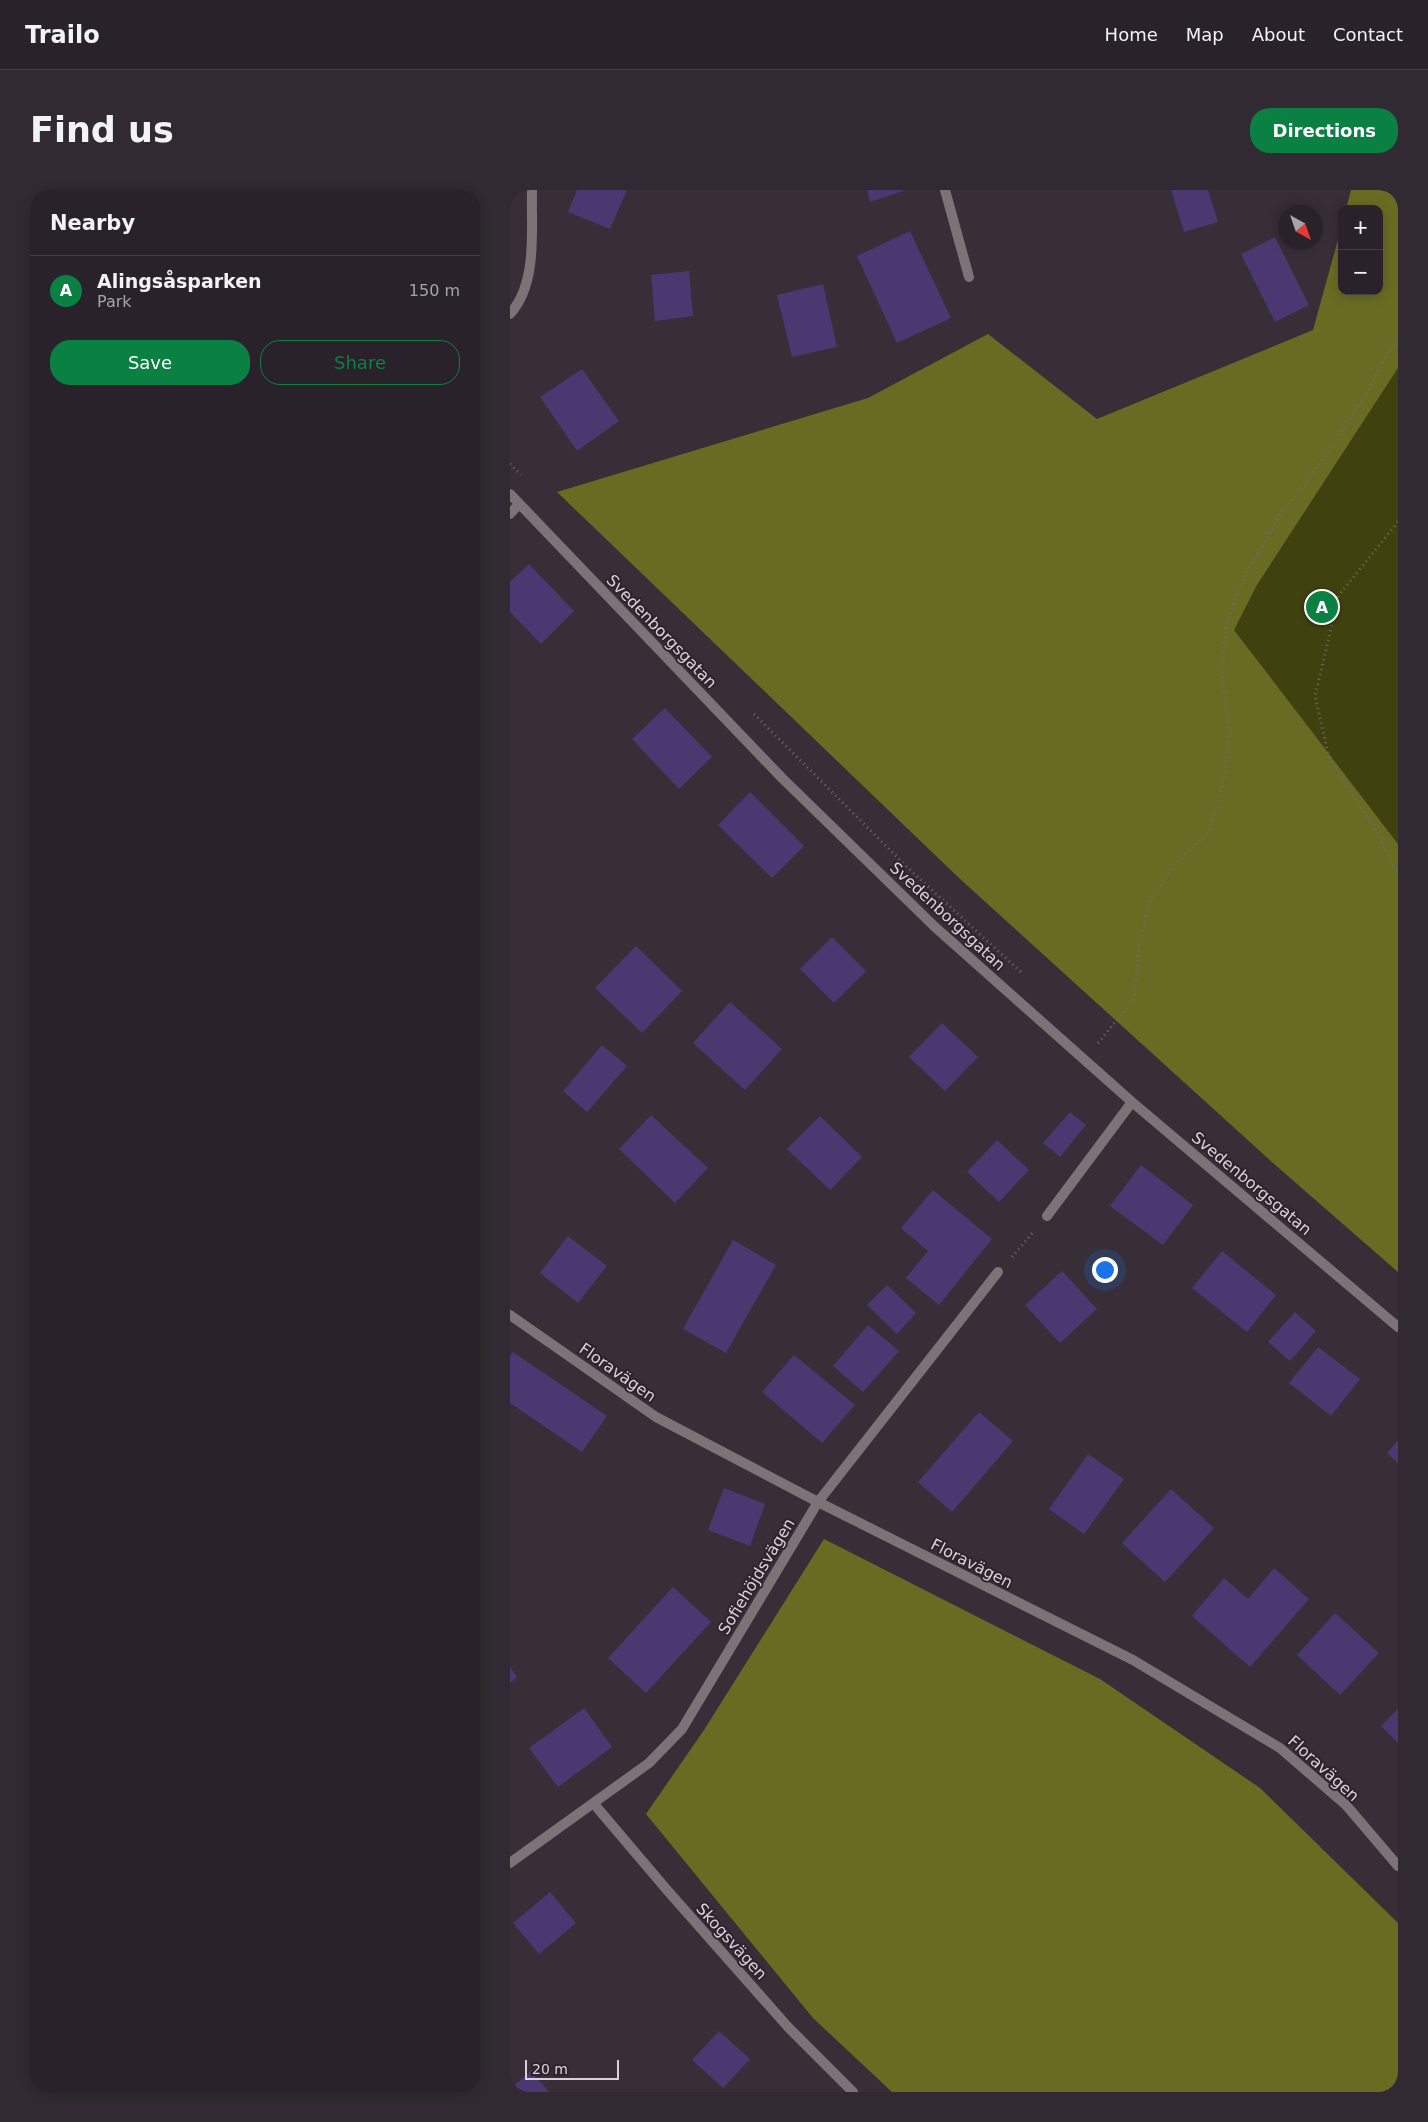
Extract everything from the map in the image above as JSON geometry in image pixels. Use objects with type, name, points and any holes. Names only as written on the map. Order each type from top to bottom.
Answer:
[{"type":"street","points":[[510,314],[524,294],[529,275],[532,190]]},
{"type":"street","points":[[945,190],[969,277]]},
{"type":"street","name":"Svedenborgsgatan","points":[[510,494],[789,785],[935,926],[1132,1102],[1398,1327]]},
{"type":"street","points":[[510,514],[519,504]]},
{"type":"street","points":[[1046,1216],[1132,1102]]},
{"type":"street","name":"Sofiehöjdsvägen","points":[[510,1863],[649,1763],[682,1729],[818,1502],[998,1272]]},
{"type":"street","name":"Floravägen","points":[[510,1315],[656,1417],[818,1502],[1133,1660],[1280,1748],[1346,1805],[1398,1866]]},
{"type":"street","name":"Skogsvägen","points":[[594,1804],[788,2027],[853,2092]]},
{"type":"path","points":[[1098,1043],[1134,999],[1139,949],[1149,902],[1173,866],[1210,831],[1224,777],[1230,734],[1222,674],[1226,628],[1240,585],[1278,518],[1319,465],[1367,393],[1387,353],[1398,344]]},
{"type":"path","points":[[510,464],[524,478]]},
{"type":"path","points":[[1398,522],[1339,595],[1315,696],[1329,758],[1370,821],[1398,873]]},
{"type":"path","points":[[751,712],[906,866],[1027,977]]},
{"type":"path","points":[[1091,1036],[1106,1050]]},
{"type":"path","points":[[998,1272],[1046,1216]]},
{"type":"shaded area","points":[[1398,368],[1398,844],[1233,630],[1257,585]]},
{"type":"green space","points":[[1351,190],[1398,190],[1398,368],[1257,585],[1234,630],[1398,844],[1398,1272],[1273,1163],[959,878],[557,492],[868,398],[988,334],[1097,419],[1313,330],[1338,239],[1338,295],[1383,295],[1383,205],[1347,205]]},
{"type":"green space","points":[[824,1539],[1100,1679],[1260,1788],[1398,1923],[1398,2092],[892,2092],[813,2018],[646,1814],[704,1730]]},
{"type":"building","points":[[577,190],[627,190],[610,229],[568,212]]},
{"type":"building","points":[[867,190],[906,190],[870,202]]},
{"type":"building","points":[[1171,190],[1208,190],[1218,222],[1184,232]]},
{"type":"building","points":[[910,231],[951,318],[897,343],[857,256]]},
{"type":"building","points":[[1275,237],[1278,243],[1278,250],[1282,250],[1309,305],[1275,322],[1241,254]]},
{"type":"building","points":[[689,271],[693,316],[655,321],[651,275]]},
{"type":"building","points":[[823,284],[837,347],[792,357],[777,295]]},
{"type":"building","points":[[582,369],[619,421],[577,451],[540,397]]},
{"type":"building","points":[[529,564],[574,611],[541,644],[510,612],[510,582]]},
{"type":"building","points":[[665,708],[712,757],[679,789],[632,739]]},
{"type":"building","points":[[750,792],[804,846],[772,878],[718,825]]},
{"type":"building","points":[[832,937],[866,971],[834,1003],[800,969]]},
{"type":"building","points":[[636,946],[682,991],[642,1033],[595,988]]},
{"type":"building","points":[[730,1002],[782,1049],[745,1090],[693,1043]]},
{"type":"building","points":[[942,1023],[978,1057],[945,1091],[909,1057]]},
{"type":"building","points":[[602,1045],[627,1066],[587,1112],[563,1091]]},
{"type":"building","points":[[1070,1112],[1086,1125],[1060,1157],[1043,1143]]},
{"type":"building","points":[[651,1115],[708,1168],[675,1203],[619,1149]]},
{"type":"building","points":[[820,1116],[862,1157],[830,1190],[787,1149]]},
{"type":"building","points":[[997,1140],[1029,1170],[999,1202],[967,1172]]},
{"type":"building","points":[[1141,1165],[1193,1205],[1163,1245],[1110,1206]]},
{"type":"building","points":[[933,1190],[992,1239],[939,1305],[906,1278],[928,1251],[901,1228]]},
{"type":"building","points":[[568,1236],[607,1266],[578,1303],[540,1273]]},
{"type":"building","points":[[733,1240],[776,1265],[726,1353],[683,1329]]},
{"type":"building","points":[[1222,1251],[1276,1295],[1247,1332],[1192,1288]]},
{"type":"building","points":[[1062,1271],[1097,1309],[1060,1343],[1025,1305]]},
{"type":"building","points":[[887,1285],[916,1313],[897,1334],[867,1305]]},
{"type":"building","points":[[1295,1312],[1316,1331],[1290,1361],[1268,1342]]},
{"type":"building","points":[[868,1325],[899,1351],[863,1392],[833,1366]]},
{"type":"building","points":[[1318,1347],[1360,1379],[1331,1416],[1289,1383]]},
{"type":"building","points":[[513,1352],[607,1416],[582,1452],[510,1403],[510,1356]]},
{"type":"building","points":[[794,1355],[855,1405],[822,1443],[762,1392]]},
{"type":"building","points":[[979,1412],[1013,1441],[952,1512],[918,1482]]},
{"type":"building","points":[[1398,1440],[1398,1463],[1387,1453]]},
{"type":"building","points":[[1088,1454],[1124,1479],[1084,1534],[1049,1509]]},
{"type":"building","points":[[724,1488],[765,1504],[750,1546],[708,1530]]},
{"type":"building","points":[[1171,1489],[1214,1528],[1165,1582],[1122,1543]]},
{"type":"building","points":[[1274,1568],[1309,1599],[1250,1667],[1192,1616],[1224,1578],[1248,1599]]},
{"type":"building","points":[[673,1587],[711,1622],[646,1693],[608,1658]]},
{"type":"building","points":[[1335,1613],[1379,1653],[1340,1695],[1297,1655]]},
{"type":"building","points":[[510,1667],[517,1677],[510,1683]]},
{"type":"building","points":[[584,1708],[612,1747],[558,1787],[529,1748]]},
{"type":"building","points":[[1398,1709],[1398,1743],[1381,1726]]},
{"type":"building","points":[[550,1892],[576,1923],[539,1954],[513,1923]]},
{"type":"building","points":[[719,2031],[750,2059],[723,2088],[692,2060]]},
{"type":"building","points":[[531,2071],[549,2092],[510,2092],[510,2089]]},
{"type":"place","name":"Alingsåsparken","points":[[1322,607]]}]
